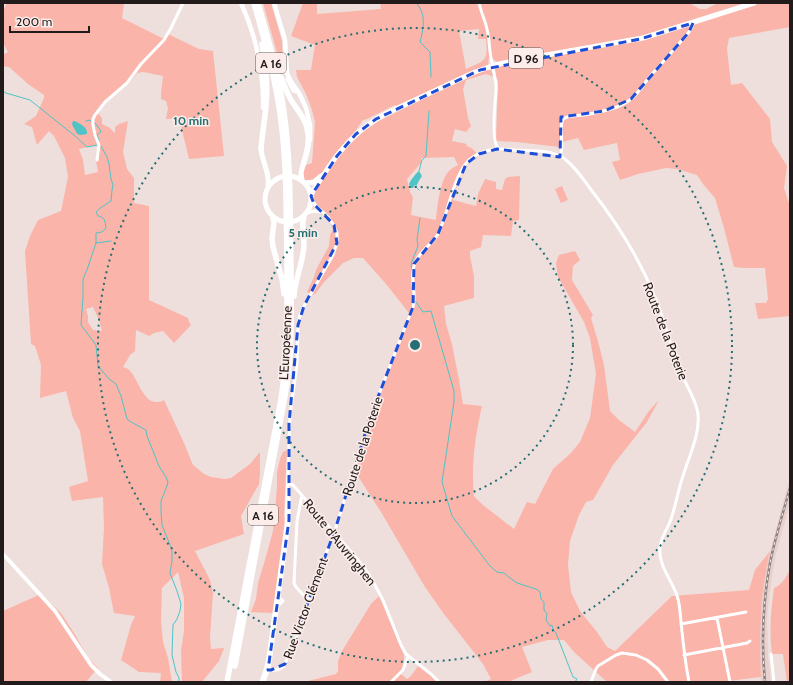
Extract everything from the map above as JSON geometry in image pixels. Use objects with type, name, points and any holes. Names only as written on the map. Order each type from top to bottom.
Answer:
[{"type":"highway","points":[[253,3],[263,47],[267,77],[266,106],[261,148]]},
{"type":"highway","name":"L'Européenne","points":[[253,3],[268,54],[276,90],[287,162]]},
{"type":"highway","name":"L'Européenne","points":[[227,682],[282,389],[286,352],[288,235],[287,132],[284,106],[258,3]]},
{"type":"highway","points":[[273,58],[277,62],[287,93],[304,119],[307,128],[308,146],[303,165]]},
{"type":"highway","points":[[290,348],[293,329],[295,287],[304,250],[302,224],[306,214]]},
{"type":"highway","points":[[273,217],[273,247],[282,279],[285,314],[287,320]]},
{"type":"highway","name":"L'Européenne","points":[[231,682],[289,371],[288,235]]},
{"type":"main road","points":[[241,3],[254,35],[261,64],[263,102],[260,138],[262,159],[268,177],[268,187]]},
{"type":"main road","name":"D 96","points":[[311,197],[313,190],[340,151],[360,130],[376,119],[468,74],[492,66],[524,59],[640,39],[754,3]]},
{"type":"main road","points":[[274,5],[285,40],[286,71],[289,78],[298,90],[306,108],[311,129],[309,150],[301,173],[304,182],[309,188],[311,197],[310,207],[306,214],[297,221],[279,221],[273,217],[265,204],[265,195],[268,187],[274,180],[284,176],[294,177],[304,182]]},
{"type":"main road","name":"D 96","points":[[304,182],[311,183],[315,181],[326,171]]},
{"type":"street","points":[[97,160],[99,145],[93,122],[95,115],[105,102],[127,83],[141,64],[162,42],[171,28],[183,3]]},
{"type":"street","points":[[479,3],[488,31],[496,86],[494,133],[495,145],[498,148]]},
{"type":"street","points":[[274,5],[283,40],[285,73],[293,91],[296,92],[298,90]]},
{"type":"street","points":[[560,157],[562,145],[561,123],[563,119],[566,117],[587,115],[606,110],[624,104],[631,99],[637,94],[650,76],[689,32],[693,23]]},
{"type":"street","name":"Route de la Poterie","points":[[334,533],[371,415],[413,307],[415,298],[413,275],[414,264],[420,254],[438,234],[456,182],[466,164],[469,160],[479,154],[498,148],[502,150],[546,152],[560,157],[573,167],[596,196],[608,212],[635,257],[655,296],[680,371],[694,399],[697,409],[698,422],[695,441],[683,474],[671,520],[660,548],[664,570],[677,594],[684,655],[689,682]]},
{"type":"street","points":[[267,670],[278,599],[286,525],[290,421],[297,364],[298,322],[304,306],[332,257],[337,245],[335,228],[329,219],[315,205],[311,197]]},
{"type":"street","points":[[306,214],[314,211],[323,213]]},
{"type":"street","name":"Route d'Auvringhen","points":[[288,483],[293,485],[373,580],[383,600],[402,647],[408,656],[429,672],[439,682]]},
{"type":"street","points":[[302,496],[297,524],[294,583],[309,600]]},
{"type":"street","name":"Rue Victor Clément","points":[[267,670],[279,669],[285,664],[298,633],[334,533]]},
{"type":"street","points":[[3,554],[56,613],[91,665],[111,682]]},
{"type":"street","points":[[262,682],[271,659],[278,606],[282,601],[278,599]]},
{"type":"street","points":[[681,624],[746,612]]},
{"type":"street","points":[[717,618],[730,682]]},
{"type":"street","points":[[684,655],[747,643],[750,641]]},
{"type":"street","points":[[591,682],[598,666],[622,653],[636,655],[647,660],[658,669],[668,682]]},
{"type":"street","points":[[771,654],[774,682]]},
{"type":"street","points":[[391,682],[403,670],[408,656]]},
{"type":"highlighted area","points":[[693,23],[689,32],[631,99],[604,111],[561,117],[560,157],[497,149],[479,154],[466,164],[438,234],[414,264],[413,307],[371,415],[335,530],[285,664],[268,670],[289,520],[289,424],[298,325],[304,306],[337,243],[334,225],[314,204],[311,196],[337,156],[356,134],[376,119],[480,70],[640,39]]},
{"type":"shaded area","points":[[7,3],[124,3],[122,18],[164,39],[168,34],[199,49],[213,51],[224,156],[189,159],[179,118],[166,119],[168,108],[166,101],[161,99],[163,76],[143,72],[137,73],[129,83],[118,90],[97,112],[102,118],[102,124],[110,128],[115,133],[115,127],[128,121],[123,152],[127,169],[134,178],[134,203],[149,206],[149,300],[188,318],[191,325],[174,343],[163,331],[149,336],[136,330],[135,351],[130,355],[123,367],[130,371],[142,391],[149,399],[153,402],[160,402],[164,400],[193,465],[204,474],[211,477],[225,479],[231,478],[250,464],[260,452],[259,484],[241,516],[244,534],[195,551],[210,580],[213,593],[210,638],[211,649],[224,648],[219,661],[202,682],[182,682],[181,651],[184,631],[184,598],[178,572],[162,588],[161,620],[163,642],[168,658],[172,682],[160,682],[161,673],[139,672],[121,660],[135,616],[114,613],[102,564],[104,528],[103,497],[72,501],[69,487],[88,481],[80,431],[73,418],[66,391],[40,398],[41,365],[35,346],[31,344],[25,251],[38,220],[61,211],[68,177],[65,158],[54,136],[49,131],[37,145],[32,127],[24,124],[36,116],[44,95],[28,84],[9,67],[3,66],[3,55],[8,52],[3,43],[4,9]],"holes":[[[97,144],[98,150],[96,161],[98,172],[85,175],[83,160],[79,149]],[[93,307],[99,320],[102,331],[93,330],[88,322],[86,309]]]},
{"type":"shaded area","points":[[263,3],[271,3],[282,41],[283,71],[281,67]]},
{"type":"shaded area","points":[[303,3],[317,3],[317,14],[381,9],[380,3],[689,3],[700,9],[706,9],[718,3],[748,3],[645,35],[497,62],[489,57],[488,65],[363,120],[324,170],[313,180],[309,181],[306,181],[303,173],[306,165],[312,163],[315,122],[306,94],[297,77],[296,70],[311,70],[315,45],[291,36]],"holes":[[[479,29],[478,39],[486,39],[486,56],[478,64],[466,69],[459,31]]]},
{"type":"shaded area","points":[[761,3],[790,3],[790,27],[729,38],[727,49],[731,85],[742,83],[770,119],[772,142],[787,166],[784,188],[790,206],[790,316],[758,319],[755,303],[766,303],[768,299],[765,268],[734,267],[715,198],[697,175],[677,169],[666,168],[638,174],[620,180],[612,162],[620,160],[617,143],[584,150],[578,138],[563,142],[563,147],[496,141],[497,78],[486,74],[466,80],[463,89],[468,118],[471,126],[466,132],[455,129],[452,141],[467,144],[466,146],[474,150],[478,157],[472,160],[464,169],[458,181],[453,200],[476,206],[478,194],[485,179],[496,182],[496,189],[502,190],[505,179],[508,177],[520,176],[519,220],[513,221],[511,236],[483,235],[481,247],[470,251],[474,276],[474,298],[444,306],[446,324],[452,344],[463,404],[482,406],[474,451],[474,496],[483,505],[514,529],[527,502],[535,504],[553,469],[571,453],[580,442],[590,418],[596,374],[590,338],[584,322],[558,277],[556,263],[559,255],[575,251],[580,260],[573,266],[572,280],[593,315],[591,318],[604,365],[610,411],[635,432],[649,411],[659,400],[647,422],[613,465],[593,500],[586,502],[579,515],[570,541],[568,565],[571,592],[580,611],[607,647],[615,651],[672,596],[749,590],[755,570],[770,551],[762,598],[760,645],[761,677],[728,682],[607,682],[574,652],[564,640],[548,640],[522,647],[532,672],[508,682],[484,682],[491,679],[483,664],[425,587],[381,512],[354,470],[371,415],[409,313],[363,258],[354,258],[343,263],[324,282],[316,293],[313,295],[307,292],[317,268],[329,246],[330,235],[333,229],[330,222],[324,217],[327,213],[319,207],[315,201],[314,192],[338,158],[359,134],[379,121],[481,70],[491,70],[496,74],[495,69],[497,67],[511,63],[514,64],[655,37]],"holes":[[[454,157],[458,165],[450,170],[441,186],[436,220],[411,215],[413,197],[410,192],[407,179],[421,163],[421,158]]]},
{"type":"shaded area","points":[[562,186],[568,200],[561,203],[555,189]]},
{"type":"shaded area","points":[[287,450],[284,517],[286,518],[273,613],[251,612],[256,599],[258,583],[273,531],[277,472],[283,452]]},
{"type":"shaded area","points":[[790,477],[790,503],[775,558],[769,598],[767,620],[768,655],[771,682],[761,682],[759,647],[760,618],[765,571]]},
{"type":"shaded area","points":[[790,570],[790,682],[787,682],[783,654],[772,654],[771,613],[774,588],[782,583]]},
{"type":"shaded area","points":[[41,594],[61,613],[89,659],[98,668],[86,682],[3,682],[3,611]]},
{"type":"shaded area","points":[[379,596],[404,655],[401,674],[407,679],[418,666],[437,682],[304,682],[336,674],[338,671],[338,661],[342,651],[371,604]]},
{"type":"water","points":[[73,121],[83,126],[86,129],[87,134],[77,134],[72,124]]},
{"type":"water","points":[[419,171],[422,176],[417,185],[411,188],[409,184]]},
{"type":"waterway","points":[[417,4],[423,18],[423,28],[420,42],[430,52],[431,77]]},
{"type":"waterway","points":[[3,91],[30,100],[87,147],[98,145]]},
{"type":"waterway","points":[[419,171],[422,160],[426,156],[429,111]]},
{"type":"waterway","points":[[86,121],[90,120],[95,123],[101,131],[97,135],[99,140]]},
{"type":"waterway","points":[[101,146],[107,157],[113,185],[111,201],[96,212],[98,216],[102,217],[104,220],[106,228],[102,232],[96,233],[96,243],[83,279],[81,325],[96,345],[98,366],[109,379],[116,384],[127,419],[146,430],[159,466],[168,482],[161,501],[161,512],[162,525],[172,550],[170,573],[181,604],[177,619],[173,625],[172,655],[179,682]]},
{"type":"waterway","points":[[416,184],[416,187],[419,190]]},
{"type":"waterway","points":[[412,270],[411,264],[418,246],[417,240],[420,218]]},
{"type":"waterway","points":[[96,243],[111,241]]},
{"type":"waterway","points":[[416,302],[423,312],[431,311],[454,391],[454,402],[442,482],[452,516],[490,566],[497,572],[504,573],[517,583],[536,589],[540,592],[541,599],[544,602],[544,610],[547,614],[546,620],[550,626],[552,625],[553,630],[556,633],[573,677],[577,679],[575,682]]},
{"type":"railway","points":[[765,682],[763,622],[766,592],[772,554],[790,488]]}]
